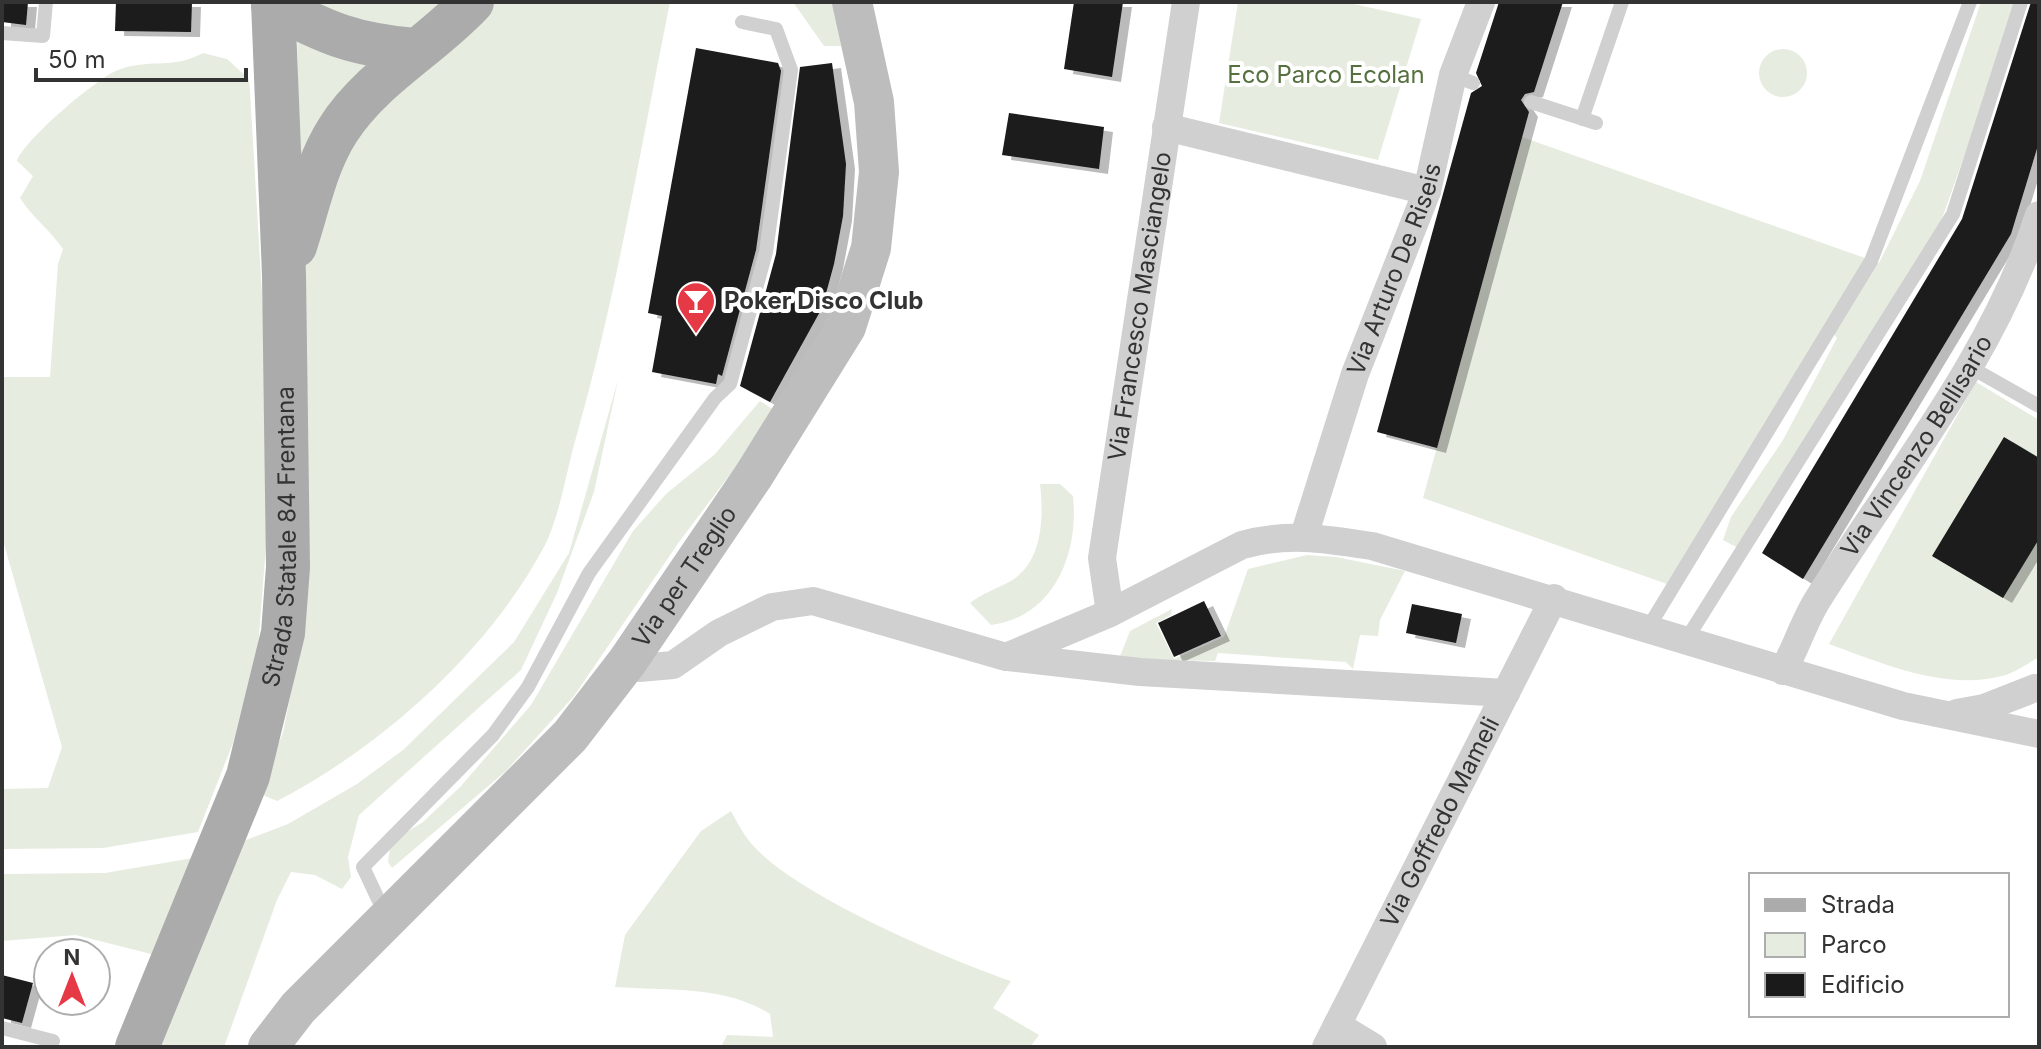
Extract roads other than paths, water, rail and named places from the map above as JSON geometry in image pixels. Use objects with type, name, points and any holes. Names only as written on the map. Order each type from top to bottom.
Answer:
[{"type":"main road","points":[[284,275],[319,165],[339,128],[415,50],[446,29],[472,2]]},
{"type":"main road","name":"Via per Treglio","points":[[268,1047],[298,1008],[570,736],[627,662],[804,397],[846,327],[871,248],[879,172],[874,102],[852,2]]},
{"type":"main road","points":[[273,3],[329,34],[355,42],[415,50]]},
{"type":"main road","name":"Strada Statale 84 Frentana","points":[[137,1047],[248,776],[283,633],[288,567],[284,275],[273,3]]},
{"type":"street","name":"Via Francesco Masciangelo","points":[[1110,613],[1102,558],[1186,2]]},
{"type":"street","name":"Via Arturo De Riseis","points":[[1304,536],[1355,374],[1427,191],[1463,79],[1481,2]]},
{"type":"street","points":[[1166,127],[1427,191]]},
{"type":"street","name":"Via Vincenzo Bellisario","points":[[1783,671],[1815,603],[1970,367],[2029,247],[2039,215]]},
{"type":"street","points":[[1006,657],[1110,613],[1242,545],[1262,539],[1304,536],[1372,546],[1554,598],[1783,671],[1944,715],[2039,734]]},
{"type":"street","name":"Via Goffredo Mameli","points":[[1331,1036],[1554,598]]},
{"type":"street","points":[[627,662],[639,668],[673,665],[719,633],[772,607],[813,601],[1006,657],[1140,672],[1506,693]]},
{"type":"street","points":[[1944,715],[1984,708],[2037,686]]},
{"type":"street","points":[[2037,686],[2026,712],[2039,734]]},
{"type":"street","points":[[1331,1036],[1373,1047]]},
{"type":"lane","points":[[2,33],[43,36],[46,2]]},
{"type":"lane","points":[[1531,102],[1589,121],[1622,2]]},
{"type":"lane","points":[[1648,628],[1871,261],[1970,2]]},
{"type":"lane","points":[[1686,640],[1953,214],[2021,2]]},
{"type":"lane","points":[[387,918],[363,867],[493,735],[528,687],[589,573],[715,398],[730,384],[766,252],[791,70],[776,29],[742,22]]},
{"type":"lane","points":[[1970,367],[2039,406]]},
{"type":"lane","points":[[2,1028],[53,1041]]},
{"type":"place","name":"Poker Disco Club","points":[[696,335]]},
{"type":"park label","name":"Eco Parco Ecolan","points":[[1326,75]]}]
